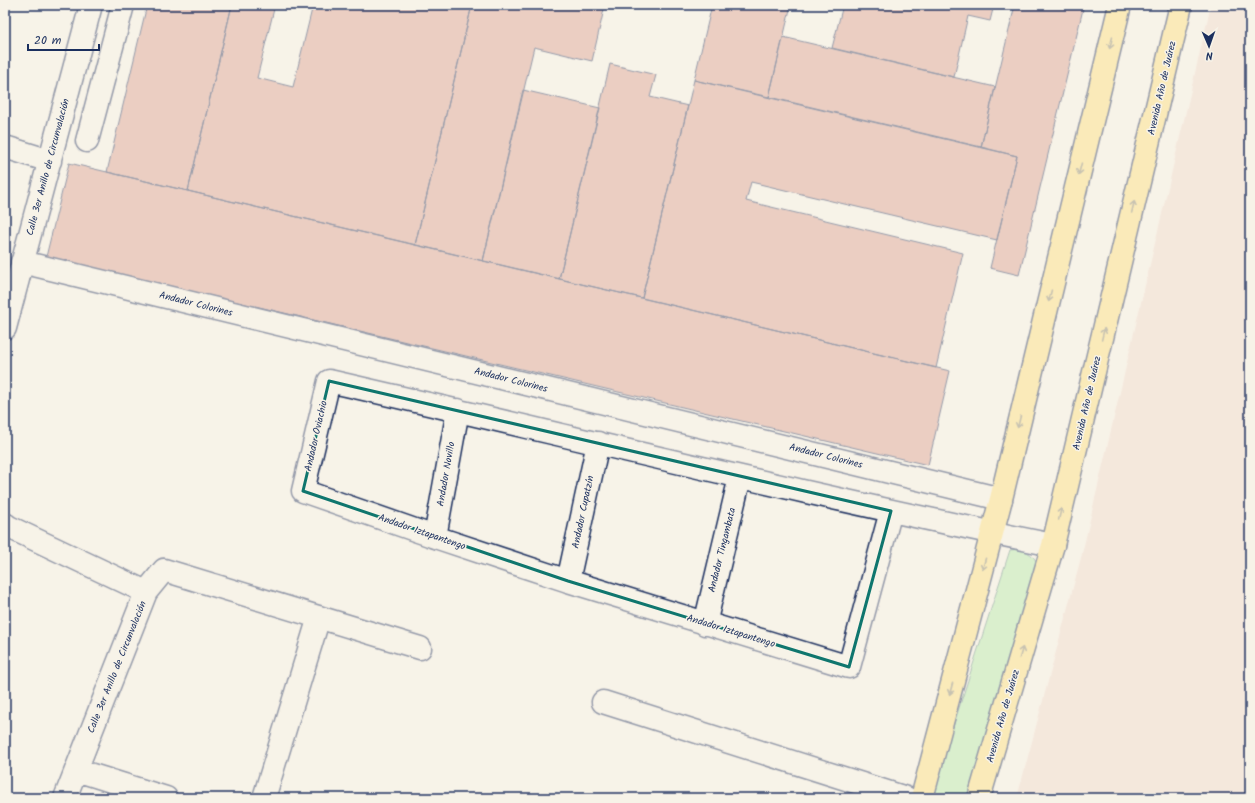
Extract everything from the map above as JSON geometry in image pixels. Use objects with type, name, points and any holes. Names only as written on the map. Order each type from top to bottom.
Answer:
[{"type":"main road","points":[[922,798],[1001,499],[1120,5]]},
{"type":"main road","name":"Avenida Año de Juárez","points":[[979,798],[1053,545],[1181,5]]},
{"type":"street","name":"Calle 3er Anillo de Circunvalación","points":[[5,328],[91,5]]},
{"type":"street","points":[[87,141],[123,5]]},
{"type":"street","points":[[5,146],[50,161]]},
{"type":"street","name":"Andador Colorines","points":[[22,262],[1001,499]]},
{"type":"street","name":"Andador Oviachio","points":[[303,491],[329,381],[458,410]]},
{"type":"street","points":[[458,410],[891,512],[1053,545]]},
{"type":"street","name":"Andador Novillo","points":[[435,537],[458,410]]},
{"type":"street","name":"Andador Cupatzín","points":[[568,581],[598,443]]},
{"type":"street","name":"Andador Tingambata","points":[[705,624],[740,477]]},
{"type":"street","name":"Andador Iztapantengo","points":[[303,491],[568,581],[849,667],[891,512]]},
{"type":"street","name":"Calle 3er Anillo de Circunvalación","points":[[5,524],[146,592],[65,798]]},
{"type":"street","points":[[146,592],[164,570],[420,648]]},
{"type":"street","points":[[264,798],[319,617]]},
{"type":"street","points":[[603,702],[906,798]]},
{"type":"street","points":[[76,770],[166,798]]},
{"type":"highlighted area","points":[[329,381],[891,511],[849,667],[568,581],[303,491]]},
{"type":"shaded area","points":[[1211,5],[1250,5],[1250,798],[1017,798],[1082,554]]},
{"type":"green space","points":[[1020,549],[1033,556],[1039,570],[972,798],[930,798],[1010,550]]},
{"type":"building","points":[[147,5],[232,5],[188,191],[107,172]]},
{"type":"building","points":[[232,5],[256,5],[274,9],[257,78],[293,87],[313,5],[472,5],[415,245],[188,191]]},
{"type":"building","points":[[472,5],[605,5],[592,61],[534,47],[483,261],[415,245]]},
{"type":"building","points":[[712,5],[791,5],[769,97],[694,80]]},
{"type":"building","points":[[843,5],[994,5],[990,21],[968,16],[954,77],[832,48]]},
{"type":"building","points":[[1015,5],[1067,5],[1083,9],[1019,275],[990,268],[1017,156],[981,147]]},
{"type":"building","points":[[783,37],[995,87],[981,147],[769,97]]},
{"type":"building","points":[[610,64],[656,75],[650,97],[688,106],[642,298],[559,279]]},
{"type":"building","points":[[694,80],[1017,156],[997,240],[751,182],[746,201],[963,253],[936,368],[642,298]]},
{"type":"building","points":[[523,90],[600,108],[559,279],[483,261]]},
{"type":"building","points":[[69,163],[950,371],[928,465],[46,257]]}]
